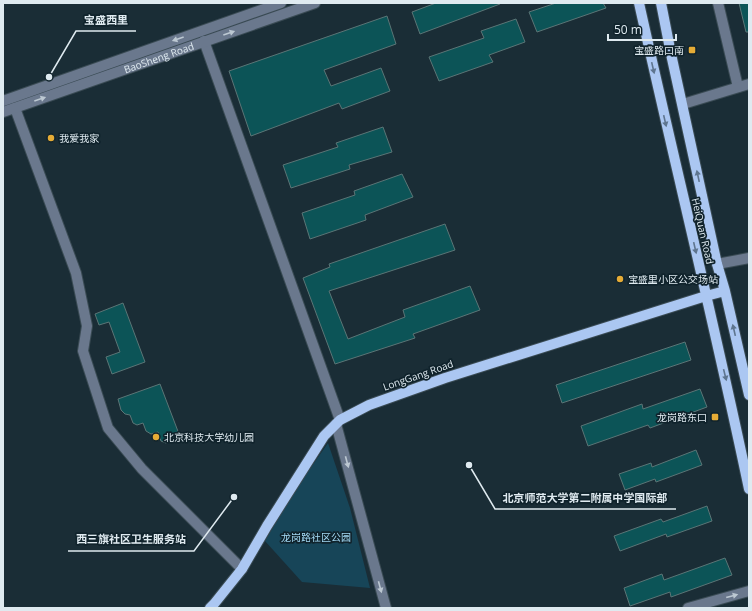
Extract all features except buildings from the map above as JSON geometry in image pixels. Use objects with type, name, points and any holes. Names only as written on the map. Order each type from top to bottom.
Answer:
[{"type":"main road","name":"HeiQuan Road","points":[[638,3],[729,392],[749,489]]},
{"type":"main road","name":"HeiQuan Road","points":[[661,3],[717,264],[726,292],[749,395]]},
{"type":"main road","name":"LongGang Road","points":[[210,608],[242,569],[267,526],[324,436],[338,422],[369,406],[445,378],[706,296],[726,292]]},
{"type":"street","name":"BaoSheng Road","points":[[3,101],[281,3]]},
{"type":"street","name":"BaoSheng Road","points":[[3,112],[314,3]]},
{"type":"street","points":[[718,3],[738,86]]},
{"type":"street","points":[[204,41],[338,422],[386,608]]},
{"type":"street","points":[[683,104],[738,86],[749,84]]},
{"type":"street","points":[[15,108],[76,273],[87,326],[83,351],[108,428],[142,469],[242,569]]},
{"type":"street","points":[[717,264],[749,258]]},
{"type":"street","points":[[688,608],[749,591]]},
{"type":"green space","name":"龙岗路社区公园","points":[[328,443],[350,508],[370,588],[302,582],[265,541],[295,490]]},
{"type":"place","name":"宝盛路口南","points":[[692,50]]},
{"type":"place","name":"宝盛西里","points":[[49,77]]},
{"type":"place","name":"我爱我家","points":[[51,138]]},
{"type":"place","name":"宝盛里小区公交场站","points":[[620,279]]},
{"type":"place","name":"龙岗路东口","points":[[715,417]]},
{"type":"place","name":"北京科技大学幼儿园","points":[[156,437]]},
{"type":"place","name":"北京师范大学第二附属中学国际部","points":[[469,465]]},
{"type":"place","name":"西三旗社区卫生服务站","points":[[234,497]]}]
